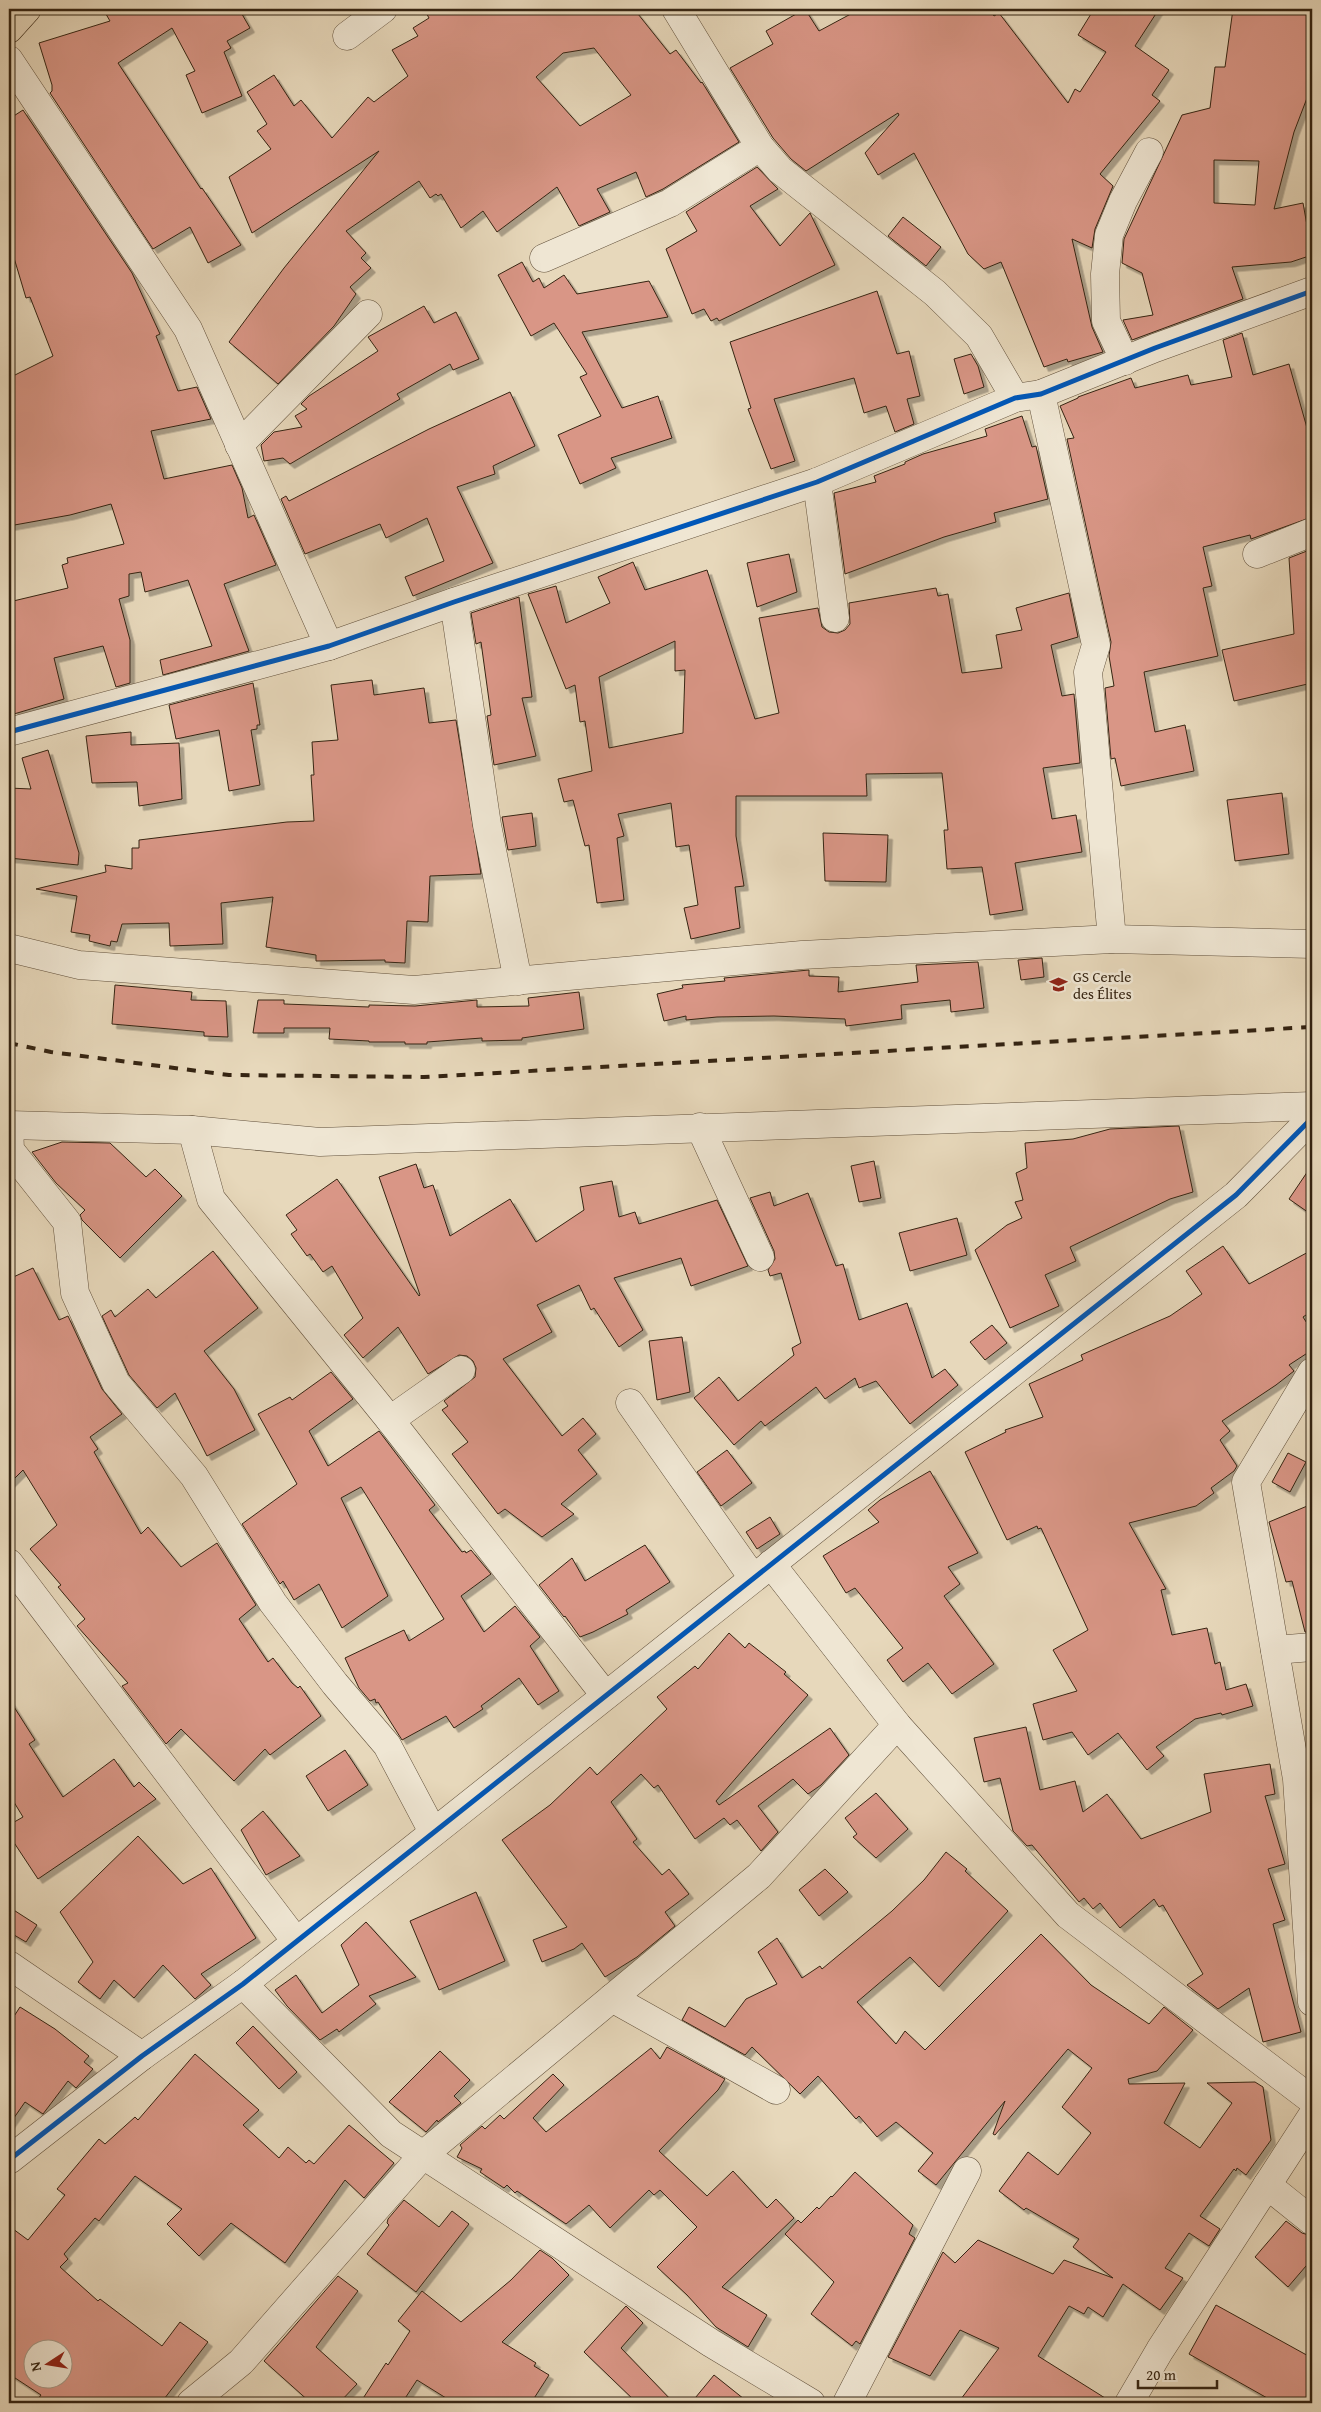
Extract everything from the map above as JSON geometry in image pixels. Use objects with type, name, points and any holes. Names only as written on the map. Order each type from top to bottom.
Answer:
[{"type":"main road","points":[[9,28],[27,9]]},
{"type":"street","points":[[347,36],[383,9]]},
{"type":"street","points":[[676,9],[760,147],[780,170],[941,299],[978,336],[1028,396],[1096,644],[1088,672],[1112,939]]},
{"type":"street","points":[[9,60],[188,329],[329,646]]},
{"type":"street","points":[[544,258],[670,203],[760,147]]},
{"type":"street","points":[[1125,361],[1106,321],[1105,274],[1110,235],[1123,201],[1149,152]]},
{"type":"street","points":[[9,732],[329,646],[454,602],[817,482],[1028,396],[1312,291]]},
{"type":"street","points":[[239,445],[368,314]]},
{"type":"street","points":[[817,482],[835,618]]},
{"type":"street","points":[[1257,554],[1312,532]]},
{"type":"street","points":[[454,602],[487,825],[518,981]]},
{"type":"street","points":[[9,948],[79,966],[414,990],[802,954],[1112,939],[1312,944]]},
{"type":"street","points":[[433,1832],[387,1745],[336,1684],[273,1603],[194,1476],[116,1383],[75,1293],[67,1222],[10,1150],[9,1125],[192,1130],[320,1142],[1312,1106]]},
{"type":"street","points":[[9,2160],[142,2056],[243,1984],[1236,1195],[1312,1118]]},
{"type":"street","points":[[700,1128],[760,1257]]},
{"type":"street","points":[[192,1130],[211,1199],[390,1420],[605,1695]]},
{"type":"street","points":[[390,1420],[461,1370]]},
{"type":"street","points":[[1312,1372],[1246,1482],[1296,1779],[1312,2002]]},
{"type":"street","points":[[630,1403],[762,1571],[897,1725],[1068,1914],[1312,2100]]},
{"type":"street","points":[[9,1563],[296,1940]]},
{"type":"street","points":[[1275,1650],[1312,1647]]},
{"type":"street","points":[[191,2403],[241,2362],[423,2155],[759,1876],[897,1725]]},
{"type":"street","points":[[9,1965],[142,2056]]},
{"type":"street","points":[[243,1984],[391,2134],[711,2343],[811,2403]]},
{"type":"street","points":[[612,1998],[776,2090]]},
{"type":"street","points":[[1129,2403],[1160,2350],[1312,2116]]},
{"type":"street","points":[[847,2403],[967,2171]]},
{"type":"street","points":[[1267,2185],[1312,2221]]},
{"type":"building","points":[[103,9],[239,9],[250,28],[227,41],[231,48],[224,52],[242,96],[202,113],[186,75],[195,71],[172,28],[118,63],[201,189],[241,245],[208,263],[190,227],[153,249],[50,93],[52,85],[39,43],[110,21]]},
{"type":"building","points":[[424,9],[634,9],[670,54],[676,50],[702,82],[739,142],[663,189],[646,197],[636,172],[597,189],[610,212],[579,226],[557,187],[497,232],[483,211],[461,228],[441,194],[438,196],[436,194],[430,198],[419,181],[346,231],[366,253],[361,258],[371,268],[350,287],[356,294],[334,326],[278,384],[229,342],[284,268],[379,151],[252,233],[229,177],[271,149],[257,131],[267,124],[247,92],[274,75],[294,106],[301,100],[332,138],[368,97],[374,102],[408,76],[392,50],[418,36],[413,28],[429,18]],"holes":[[[594,48],[631,95],[580,126],[536,77],[563,53]]]},
{"type":"building","points":[[805,9],[819,31],[860,9],[989,9],[994,16],[999,13],[1068,103],[1075,89],[1080,92],[1106,52],[1078,35],[1094,9],[1159,9],[1135,46],[1169,70],[1152,95],[1160,101],[1100,174],[1113,186],[1095,229],[1092,248],[1072,239],[1092,327],[1103,352],[1068,362],[1067,359],[1044,367],[1001,262],[984,269],[968,254],[914,153],[878,175],[865,153],[899,115],[898,113],[806,171],[791,159],[773,138],[730,68],[773,44],[766,31]]},
{"type":"building","points":[[1233,9],[1312,9],[1312,85],[1294,132],[1274,209],[1303,203],[1308,231],[1312,230],[1312,255],[1291,262],[1232,267],[1243,299],[1132,340],[1123,320],[1153,315],[1142,273],[1122,263],[1124,239],[1182,115],[1210,108],[1215,67],[1225,67]],"holes":[[[1214,160],[1259,161],[1255,205],[1214,203]]]},
{"type":"building","points":[[23,110],[132,273],[160,334],[156,336],[178,391],[197,387],[211,419],[151,431],[164,479],[232,465],[242,488],[248,518],[254,515],[276,565],[224,584],[249,651],[163,675],[160,660],[212,646],[188,580],[145,592],[141,572],[129,574],[129,596],[119,599],[130,640],[130,683],[116,687],[103,646],[54,658],[64,699],[14,714],[9,690],[9,602],[68,588],[62,565],[68,563],[67,558],[124,544],[111,504],[70,515],[9,526],[9,378],[53,356],[30,297],[26,298],[9,241],[9,119]]},
{"type":"building","points":[[757,167],[778,189],[750,206],[780,246],[810,213],[835,265],[719,321],[717,318],[711,321],[704,309],[692,314],[666,249],[697,231],[686,212]]},
{"type":"building","points":[[903,217],[941,247],[926,266],[888,236]]},
{"type":"building","points":[[522,262],[533,282],[539,278],[544,288],[564,275],[577,294],[649,281],[668,317],[582,332],[622,408],[658,396],[672,438],[611,458],[616,468],[580,484],[558,435],[601,416],[580,377],[587,374],[554,323],[531,336],[498,275]]},
{"type":"building","points":[[877,291],[897,354],[909,351],[920,396],[907,399],[914,424],[895,432],[886,406],[864,413],[854,378],[774,399],[795,461],[771,469],[748,409],[751,408],[730,342]]},
{"type":"building","points":[[424,306],[434,323],[456,312],[479,359],[453,370],[450,364],[397,394],[400,399],[290,464],[283,458],[264,461],[261,445],[274,432],[302,427],[295,416],[307,409],[301,404],[309,396],[378,351],[368,337]]},
{"type":"building","points":[[1242,333],[1253,375],[1289,364],[1307,428],[1312,425],[1312,517],[1251,539],[1250,535],[1203,547],[1212,586],[1203,588],[1218,656],[1144,672],[1155,732],[1185,725],[1194,771],[1121,786],[1115,758],[1111,759],[1105,688],[1114,686],[1109,656],[1111,642],[1067,439],[1074,438],[1060,406],[1078,397],[1131,378],[1135,388],[1188,375],[1191,385],[1232,377],[1223,340]]},
{"type":"building","points":[[971,354],[978,366],[984,387],[964,394],[954,359]]},
{"type":"building","points":[[510,392],[535,446],[493,466],[495,474],[457,487],[493,563],[413,596],[405,577],[444,561],[427,518],[386,538],[380,524],[305,554],[281,499],[286,496],[289,501],[429,429]]},
{"type":"building","points":[[1022,416],[1032,447],[1036,446],[1048,499],[994,513],[996,522],[944,537],[845,574],[834,493],[876,482],[874,476],[905,464],[905,462],[923,454],[987,436],[985,429]]},
{"type":"building","points":[[1312,549],[1312,683],[1234,701],[1222,650],[1294,634],[1289,558]]},
{"type":"building","points":[[789,554],[797,592],[757,607],[747,563]]},
{"type":"building","points":[[633,562],[645,590],[707,570],[755,719],[779,713],[759,618],[818,608],[822,627],[829,632],[838,633],[845,630],[850,624],[849,603],[936,588],[938,596],[948,594],[962,673],[1002,668],[996,635],[1022,630],[1016,608],[1069,593],[1078,637],[1051,645],[1062,696],[1074,694],[1080,763],[1043,768],[1052,819],[1076,815],[1082,852],[1015,863],[1023,910],[990,915],[982,867],[947,869],[944,830],[948,830],[942,773],[866,774],[867,796],[736,796],[736,836],[744,886],[735,887],[740,928],[691,939],[684,908],[698,905],[689,845],[676,847],[671,803],[618,814],[624,836],[617,838],[624,900],[597,903],[589,845],[585,846],[573,800],[564,802],[558,779],[592,771],[585,721],[580,722],[575,685],[566,689],[528,594],[556,586],[566,623],[610,603],[598,577]],"holes":[[[675,641],[675,671],[685,670],[683,733],[609,748],[599,677]]]},
{"type":"building","points":[[519,597],[532,697],[522,698],[536,756],[494,765],[487,716],[491,715],[481,642],[476,644],[471,613]]},
{"type":"building","points":[[372,680],[374,695],[424,688],[429,723],[456,720],[481,874],[430,876],[428,922],[407,921],[405,963],[385,962],[385,960],[316,961],[316,955],[266,947],[273,897],[221,903],[223,944],[170,946],[169,923],[122,924],[117,942],[111,941],[110,946],[89,941],[90,935],[71,932],[77,896],[36,889],[106,872],[105,865],[132,869],[132,848],[139,848],[139,840],[287,822],[314,821],[311,775],[314,775],[312,742],[338,740],[331,685]]},
{"type":"building","points":[[253,683],[260,725],[257,725],[257,729],[251,730],[260,785],[229,791],[219,730],[176,739],[169,705]]},
{"type":"building","points":[[131,732],[131,745],[179,743],[182,799],[139,806],[137,782],[92,783],[86,736]]},
{"type":"building","points":[[48,750],[79,853],[78,865],[9,858],[9,788],[31,789],[22,758]]},
{"type":"building","points":[[1282,793],[1289,854],[1235,861],[1227,800]]},
{"type":"building","points":[[532,813],[536,846],[508,850],[502,817]]},
{"type":"building","points":[[823,833],[888,835],[886,882],[825,881]]},
{"type":"building","points":[[1042,958],[1044,977],[1021,980],[1018,960]]},
{"type":"building","points":[[978,962],[984,1008],[951,1012],[950,1000],[901,1005],[902,1019],[846,1026],[845,1019],[774,1016],[717,1017],[686,1020],[686,1016],[664,1021],[657,994],[683,988],[682,985],[725,981],[724,978],[809,970],[809,976],[839,977],[838,992],[918,982],[916,965]]},
{"type":"building","points":[[115,985],[192,992],[191,1000],[226,1001],[228,1037],[204,1036],[204,1032],[112,1024]]},
{"type":"building","points":[[579,992],[584,1029],[522,1038],[522,1040],[482,1041],[482,1038],[427,1042],[427,1044],[405,1044],[405,1042],[329,1039],[330,1028],[284,1028],[284,1033],[253,1033],[258,1000],[284,1000],[284,1004],[369,1007],[369,1005],[415,1006],[477,1000],[477,1007],[529,1006],[528,998]]},
{"type":"building","points":[[1179,1126],[1193,1192],[1170,1199],[1070,1247],[1076,1261],[1045,1275],[1059,1306],[1010,1328],[975,1250],[1007,1225],[1022,1218],[1015,1202],[1023,1200],[1016,1173],[1027,1168],[1025,1143],[1073,1139],[1110,1129]]},
{"type":"building","points":[[62,1142],[110,1143],[146,1177],[155,1169],[182,1196],[120,1258],[82,1220],[80,1215],[85,1210],[56,1183],[32,1152]]},
{"type":"building","points":[[874,1161],[881,1198],[859,1202],[851,1166]]},
{"type":"building","points":[[416,1164],[424,1188],[433,1185],[450,1236],[510,1199],[536,1242],[584,1210],[580,1187],[612,1181],[619,1217],[635,1212],[639,1224],[717,1200],[748,1266],[691,1286],[681,1258],[614,1278],[643,1330],[619,1347],[594,1308],[591,1310],[579,1285],[537,1305],[552,1332],[503,1359],[562,1436],[583,1418],[596,1434],[578,1450],[597,1474],[561,1504],[574,1514],[542,1537],[505,1509],[498,1514],[452,1454],[468,1442],[442,1410],[448,1406],[444,1401],[475,1377],[476,1368],[473,1361],[467,1356],[459,1355],[428,1374],[398,1327],[363,1358],[344,1335],[363,1318],[332,1266],[323,1272],[310,1254],[307,1256],[291,1234],[297,1230],[286,1215],[337,1179],[419,1296],[379,1177]]},
{"type":"building","points":[[1312,1165],[1312,1215],[1289,1199]]},
{"type":"building","points":[[770,1192],[774,1206],[808,1193],[836,1266],[843,1264],[859,1320],[907,1303],[932,1378],[945,1369],[958,1385],[910,1424],[876,1381],[859,1388],[855,1378],[825,1399],[816,1387],[765,1426],[761,1421],[734,1445],[694,1398],[719,1377],[738,1401],[794,1355],[792,1348],[801,1343],[781,1273],[770,1276],[768,1270],[775,1259],[774,1251],[750,1198]]},
{"type":"building","points":[[957,1218],[967,1255],[910,1271],[899,1233]]},
{"type":"building","points":[[1223,1246],[1249,1284],[1312,1250],[1312,1311],[1303,1317],[1312,1331],[1312,1350],[1289,1365],[1294,1371],[1222,1421],[1230,1431],[1220,1440],[1237,1466],[1234,1471],[1211,1488],[1214,1493],[1196,1506],[1129,1523],[1166,1589],[1161,1590],[1172,1635],[1207,1628],[1215,1664],[1220,1662],[1226,1690],[1246,1684],[1253,1706],[1222,1715],[1221,1713],[1195,1719],[1156,1747],[1164,1756],[1147,1770],[1118,1733],[1088,1755],[1072,1732],[1043,1740],[1033,1704],[1077,1691],[1053,1650],[1088,1630],[1041,1528],[1038,1529],[1037,1526],[1007,1540],[965,1452],[1006,1432],[1005,1430],[1043,1417],[1029,1384],[1083,1360],[1081,1355],[1170,1316],[1202,1294],[1186,1271]]},
{"type":"building","points":[[213,1251],[258,1308],[204,1351],[234,1389],[255,1430],[207,1456],[175,1393],[157,1408],[129,1375],[102,1316],[111,1310],[115,1317],[148,1289],[156,1298]]},
{"type":"building","points":[[33,1268],[59,1320],[68,1316],[102,1389],[122,1414],[90,1437],[98,1449],[94,1452],[141,1534],[148,1527],[181,1567],[217,1543],[256,1605],[239,1619],[268,1662],[273,1658],[292,1683],[298,1688],[300,1686],[321,1716],[270,1755],[265,1749],[234,1781],[181,1729],[166,1744],[122,1686],[128,1683],[77,1626],[85,1619],[58,1587],[61,1585],[30,1549],[57,1525],[23,1470],[9,1484],[9,1279]]},
{"type":"building","points":[[992,1325],[1007,1343],[985,1360],[970,1342]]},
{"type":"building","points":[[682,1337],[690,1392],[657,1400],[649,1341]]},
{"type":"building","points":[[331,1372],[353,1399],[309,1431],[328,1466],[379,1431],[435,1505],[429,1510],[462,1552],[465,1551],[466,1553],[471,1550],[491,1574],[461,1596],[484,1632],[515,1606],[540,1637],[530,1646],[559,1691],[538,1705],[519,1678],[481,1706],[483,1709],[454,1728],[446,1716],[402,1740],[378,1702],[376,1703],[375,1699],[370,1701],[359,1688],[345,1658],[404,1630],[409,1641],[444,1619],[361,1487],[341,1498],[388,1596],[342,1628],[319,1584],[294,1600],[283,1581],[280,1584],[242,1524],[297,1484],[258,1414],[290,1397],[292,1400]]},
{"type":"building","points":[[727,1450],[752,1483],[721,1506],[697,1472]]},
{"type":"building","points":[[1288,1453],[1306,1462],[1290,1492],[1272,1482]]},
{"type":"building","points":[[930,1471],[978,1553],[948,1567],[960,1584],[944,1596],[994,1664],[952,1694],[928,1663],[903,1682],[887,1660],[903,1648],[855,1588],[846,1593],[823,1556],[879,1522],[868,1510],[880,1500]]},
{"type":"building","points":[[1312,1504],[1312,1632],[1305,1632],[1292,1581],[1286,1582],[1269,1522]]},
{"type":"building","points":[[770,1517],[780,1534],[757,1549],[746,1532]]},
{"type":"building","points":[[645,1545],[670,1582],[626,1610],[628,1614],[580,1637],[539,1585],[572,1558],[585,1581]]},
{"type":"building","points":[[729,1633],[745,1648],[749,1643],[786,1672],[784,1674],[808,1695],[716,1801],[719,1805],[830,1728],[849,1755],[821,1785],[808,1794],[793,1779],[758,1806],[778,1832],[761,1851],[737,1820],[730,1825],[724,1818],[695,1839],[658,1785],[654,1788],[641,1774],[611,1802],[637,1839],[633,1842],[662,1875],[669,1869],[689,1894],[665,1912],[675,1926],[637,1957],[605,1977],[582,1943],[574,1949],[542,1962],[533,1940],[567,1927],[502,1840],[550,1805],[590,1767],[597,1775],[667,1709],[657,1697],[695,1666],[698,1669]]},
{"type":"building","points":[[9,1699],[35,1740],[29,1744],[63,1797],[114,1759],[134,1787],[139,1782],[156,1799],[38,1879],[9,1835],[9,1825],[23,1817],[9,1794]]},
{"type":"building","points":[[1026,1727],[1040,1790],[1075,1781],[1083,1812],[1107,1794],[1141,1839],[1211,1812],[1204,1774],[1270,1764],[1275,1794],[1265,1796],[1285,1864],[1268,1869],[1285,1920],[1273,1924],[1301,2032],[1263,2042],[1249,1988],[1218,2009],[1187,1985],[1203,1974],[1163,1905],[1159,1907],[1154,1899],[1120,1928],[1100,1903],[1093,1909],[1084,1898],[1079,1902],[1032,1845],[1027,1846],[1013,1831],[1000,1778],[984,1782],[974,1738]]},
{"type":"building","points":[[345,1750],[368,1785],[328,1811],[306,1776]]},
{"type":"building","points":[[876,1793],[908,1829],[876,1858],[853,1837],[857,1834],[845,1818]]},
{"type":"building","points":[[263,1811],[300,1856],[266,1875],[241,1830]]},
{"type":"building","points":[[138,1836],[183,1884],[211,1868],[256,1938],[201,1974],[211,1985],[195,1999],[163,1965],[134,1998],[114,1980],[100,1999],[78,1982],[93,1962],[60,1912]]},
{"type":"building","points":[[946,1852],[967,1869],[965,1871],[1008,1911],[939,1987],[910,1957],[857,2002],[896,2044],[905,2031],[925,2050],[1041,1934],[1091,1985],[1149,2024],[1164,2007],[1193,2030],[1157,2071],[1128,2079],[1129,2084],[1185,2083],[1164,2123],[1200,2148],[1232,2103],[1207,2083],[1255,2082],[1263,2087],[1271,2140],[1246,2175],[1237,2168],[1236,2171],[1234,2169],[1200,2216],[1220,2229],[1209,2246],[1189,2233],[1165,2268],[1183,2278],[1160,2310],[1123,2284],[1103,2317],[1088,2307],[1084,2314],[1069,2306],[1038,2356],[1113,2403],[958,2403],[999,2348],[960,2330],[930,2376],[888,2357],[943,2252],[955,2263],[978,2240],[1053,2274],[1064,2260],[1113,2278],[1073,2247],[1079,2239],[1026,2208],[1024,2210],[999,2191],[1028,2152],[1058,2175],[1091,2133],[1062,2107],[1092,2068],[1068,2049],[995,2135],[993,2134],[1005,2101],[936,2185],[918,2171],[933,2153],[896,2122],[877,2137],[859,2116],[856,2119],[818,2076],[800,2094],[752,2047],[745,2055],[682,2020],[689,2007],[725,2027],[746,1999],[777,1984],[758,1952],[777,1938],[802,1978],[820,1966],[822,1969],[892,1911],[924,1880]]},
{"type":"building","points":[[825,1869],[848,1892],[819,1916],[799,1890]]},
{"type":"building","points":[[476,1892],[505,1961],[439,1990],[410,1921]]},
{"type":"building","points":[[9,1907],[37,1925],[26,1942],[9,1932]]},
{"type":"building","points":[[366,1922],[416,1977],[369,1996],[376,2004],[339,2032],[337,2029],[320,2040],[287,2006],[275,1990],[296,1975],[322,2013],[359,1985],[341,1945]]},
{"type":"building","points":[[20,2007],[55,2029],[89,2056],[84,2062],[93,2069],[76,2088],[68,2081],[43,2114],[25,2102],[9,2125],[9,2024]]},
{"type":"building","points":[[253,2026],[297,2072],[279,2089],[236,2043]]},
{"type":"building","points":[[667,2047],[725,2079],[718,2090],[659,2151],[707,2196],[733,2171],[767,2208],[776,2199],[794,2218],[722,2287],[767,2315],[748,2347],[716,2327],[687,2295],[657,2267],[697,2227],[660,2190],[654,2195],[649,2190],[610,2228],[589,2205],[566,2224],[517,2191],[515,2193],[507,2185],[504,2188],[480,2172],[482,2169],[457,2157],[462,2148],[460,2145],[482,2126],[485,2129],[500,2115],[504,2119],[553,2074],[564,2085],[533,2118],[546,2132],[651,2048],[660,2059]]},
{"type":"building","points":[[440,2051],[470,2080],[454,2096],[461,2103],[438,2122],[437,2120],[426,2132],[389,2102]]},
{"type":"building","points":[[195,2054],[259,2110],[243,2125],[279,2158],[288,2147],[306,2163],[309,2160],[314,2164],[349,2125],[394,2163],[364,2198],[345,2180],[285,2263],[231,2223],[199,2256],[167,2224],[182,2209],[135,2176],[99,2221],[95,2218],[64,2254],[68,2259],[60,2267],[98,2301],[100,2299],[162,2346],[180,2322],[208,2342],[161,2403],[35,2403],[41,2395],[33,2390],[72,2390],[72,2340],[22,2340],[22,2383],[9,2374],[9,2226],[28,2240],[65,2195],[57,2189],[99,2139],[105,2144],[135,2117],[138,2120]]},
{"type":"building","points":[[855,2172],[913,2225],[909,2234],[915,2238],[860,2344],[856,2341],[852,2346],[811,2314],[834,2282],[785,2234],[798,2220],[801,2223],[817,2207],[819,2209]]},
{"type":"building","points":[[404,2200],[439,2227],[452,2211],[469,2224],[416,2292],[367,2254],[389,2225],[387,2223],[388,2219]]},
{"type":"building","points":[[1286,2221],[1302,2233],[1312,2236],[1312,2259],[1288,2287],[1255,2257]]},
{"type":"building","points":[[540,2250],[552,2258],[569,2275],[502,2342],[536,2363],[534,2366],[549,2375],[531,2403],[454,2403],[417,2380],[402,2403],[360,2403],[410,2331],[398,2321],[422,2291],[461,2322],[511,2280]]},
{"type":"building","points":[[338,2276],[358,2291],[316,2347],[357,2384],[339,2403],[311,2403],[264,2361]]},
{"type":"building","points":[[1216,2305],[1312,2358],[1312,2403],[1276,2403],[1189,2354]]},
{"type":"building","points":[[626,2306],[643,2323],[621,2348],[674,2403],[637,2403],[584,2352]]},
{"type":"building","points":[[714,2375],[749,2403],[691,2403]]},
{"type":"railway","points":[[9,1043],[51,1052],[229,1075],[424,1077],[1312,1027]]},
{"type":"cycle path","points":[[9,732],[329,646],[454,602],[817,482],[1015,398],[1041,394],[1155,348],[1312,291]]},
{"type":"cycle path","points":[[9,2160],[142,2056],[243,1984],[1236,1195],[1312,1118]]},
{"type":"place","name":"GS Cercle des Élites","points":[[1059,985]]}]
